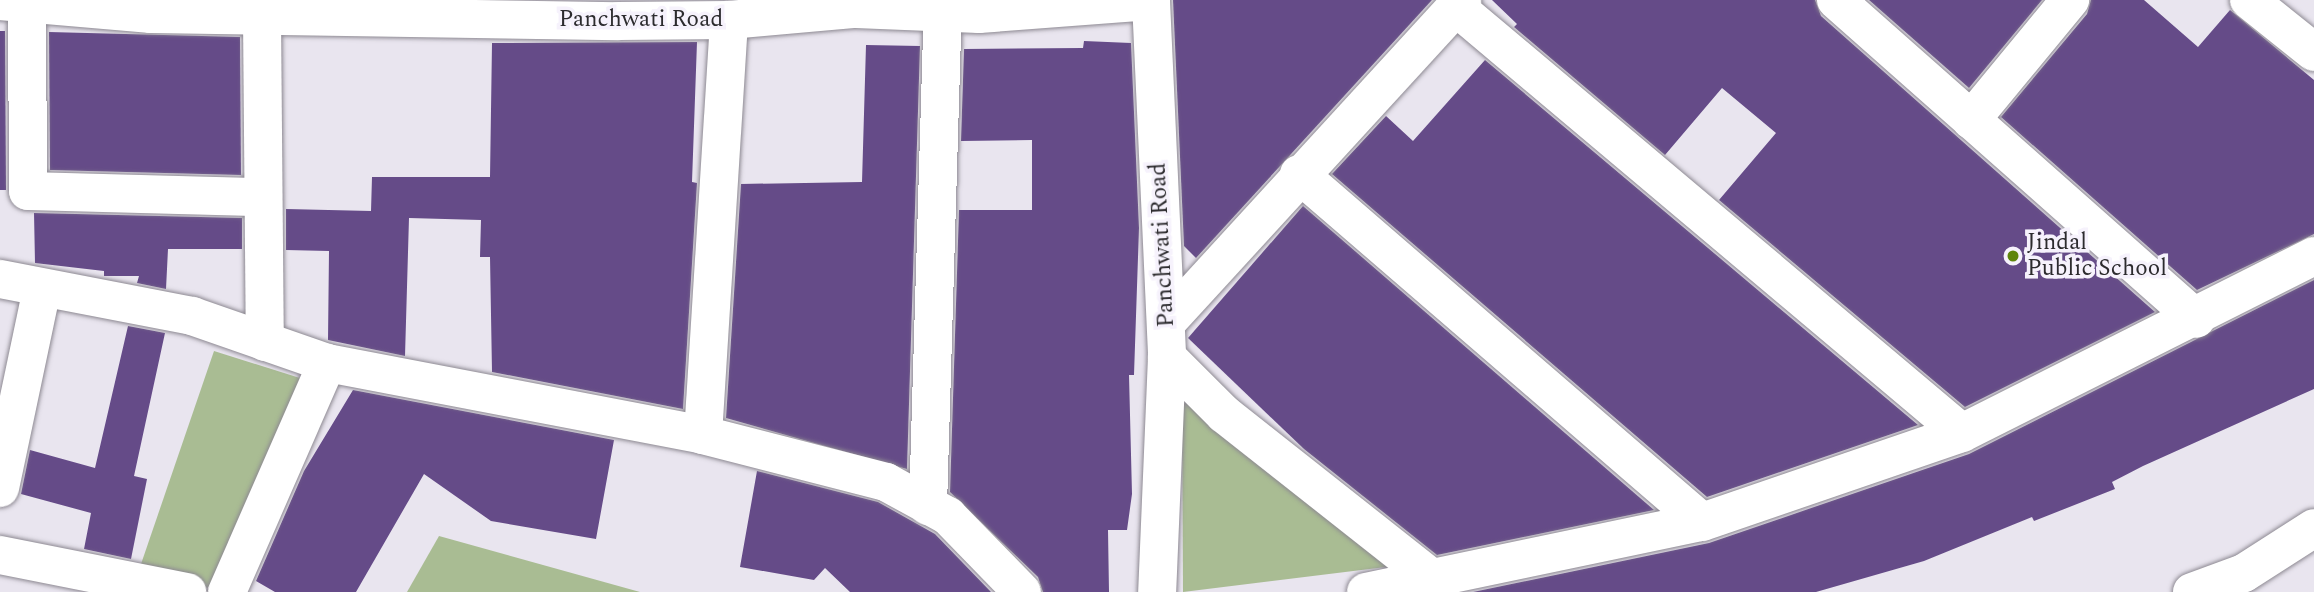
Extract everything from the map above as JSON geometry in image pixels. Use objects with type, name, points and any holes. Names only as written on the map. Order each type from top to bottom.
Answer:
[{"type":"street","name":"Panchwati Road","points":[[14,2],[151,7],[262,17],[393,9],[628,10],[729,20],[856,4],[943,12],[1152,0],[1167,339],[1157,592]]},
{"type":"street","points":[[1836,0],[2196,319]]},
{"type":"street","points":[[1971,120],[2070,0]]},
{"type":"street","points":[[2249,0],[2314,52]]},
{"type":"street","points":[[14,2],[28,191],[264,197]]},
{"type":"street","points":[[1434,580],[1243,430],[1167,339],[1299,174],[1459,3],[1962,433]]},
{"type":"street","points":[[928,506],[943,12]]},
{"type":"street","points":[[262,17],[265,341]]},
{"type":"street","points":[[703,435],[729,20]]},
{"type":"street","points":[[1299,174],[1702,522]]},
{"type":"street","points":[[1366,592],[1434,580],[1702,522],[1962,433],[2196,319],[2314,256]]},
{"type":"street","points":[[0,279],[192,316],[327,363],[703,435],[886,482],[947,516],[1022,592]]},
{"type":"street","points":[[0,488],[42,289]]},
{"type":"street","points":[[227,592],[248,532],[327,363]]},
{"type":"street","points":[[2192,592],[2244,573],[2314,528]]},
{"type":"street","points":[[0,555],[187,592]]},
{"type":"green space","points":[[214,351],[303,379],[219,591],[140,567]]},
{"type":"green space","points":[[1182,391],[1394,566],[1183,592]]},
{"type":"green space","points":[[439,536],[640,592],[407,592]]},
{"type":"building","points":[[1173,0],[1432,0],[1196,258],[1184,246]]},
{"type":"building","points":[[1492,0],[1815,0],[1821,16],[2155,312],[1965,407],[1719,200],[1776,133],[1722,88],[1665,155],[1514,27],[1517,24]]},
{"type":"building","points":[[1869,0],[2042,0],[1969,88]]},
{"type":"building","points":[[2091,0],[2144,0],[2198,47],[2230,10],[2314,80],[2314,234],[2197,290],[2001,117],[2087,14]]},
{"type":"building","points":[[0,31],[5,31],[6,190],[0,190]]},
{"type":"building","points":[[49,32],[240,37],[241,175],[50,170]]},
{"type":"building","points":[[1084,41],[1131,43],[1139,228],[1134,375],[1129,375],[1132,494],[1127,530],[1108,530],[1109,592],[1043,592],[1038,577],[950,492],[959,210],[1032,210],[1032,140],[961,141],[964,49],[1083,48]]},
{"type":"building","points":[[697,42],[692,182],[697,183],[683,409],[492,372],[490,257],[480,257],[481,220],[409,218],[405,356],[328,340],[329,251],[286,250],[286,209],[371,211],[372,177],[490,177],[492,43]]},
{"type":"building","points":[[866,45],[920,46],[907,469],[726,418],[741,184],[862,182]]},
{"type":"building","points":[[1485,60],[1918,425],[1707,497],[1332,174],[1386,116],[1413,141]]},
{"type":"building","points":[[1303,206],[1654,510],[1437,555],[1304,449],[1188,338]]},
{"type":"building","points":[[34,213],[242,218],[242,249],[168,249],[166,289],[137,283],[139,276],[104,276],[104,271],[35,263]]},
{"type":"building","points":[[2314,280],[2314,389],[2143,466],[2112,482],[2115,489],[2034,521],[2032,517],[1924,561],[1816,592],[1473,592],[1709,543],[1969,454]]},
{"type":"building","points":[[128,326],[165,333],[134,476],[147,479],[131,559],[84,549],[91,513],[21,494],[30,450],[95,468]]},
{"type":"building","points":[[353,390],[614,440],[596,539],[491,521],[424,474],[356,592],[275,592],[256,581],[304,471]]},
{"type":"building","points":[[757,471],[878,502],[935,534],[991,592],[850,592],[825,568],[814,580],[740,567]]},
{"type":"place","name":"Jindal Public School","points":[[2013,256]]}]
